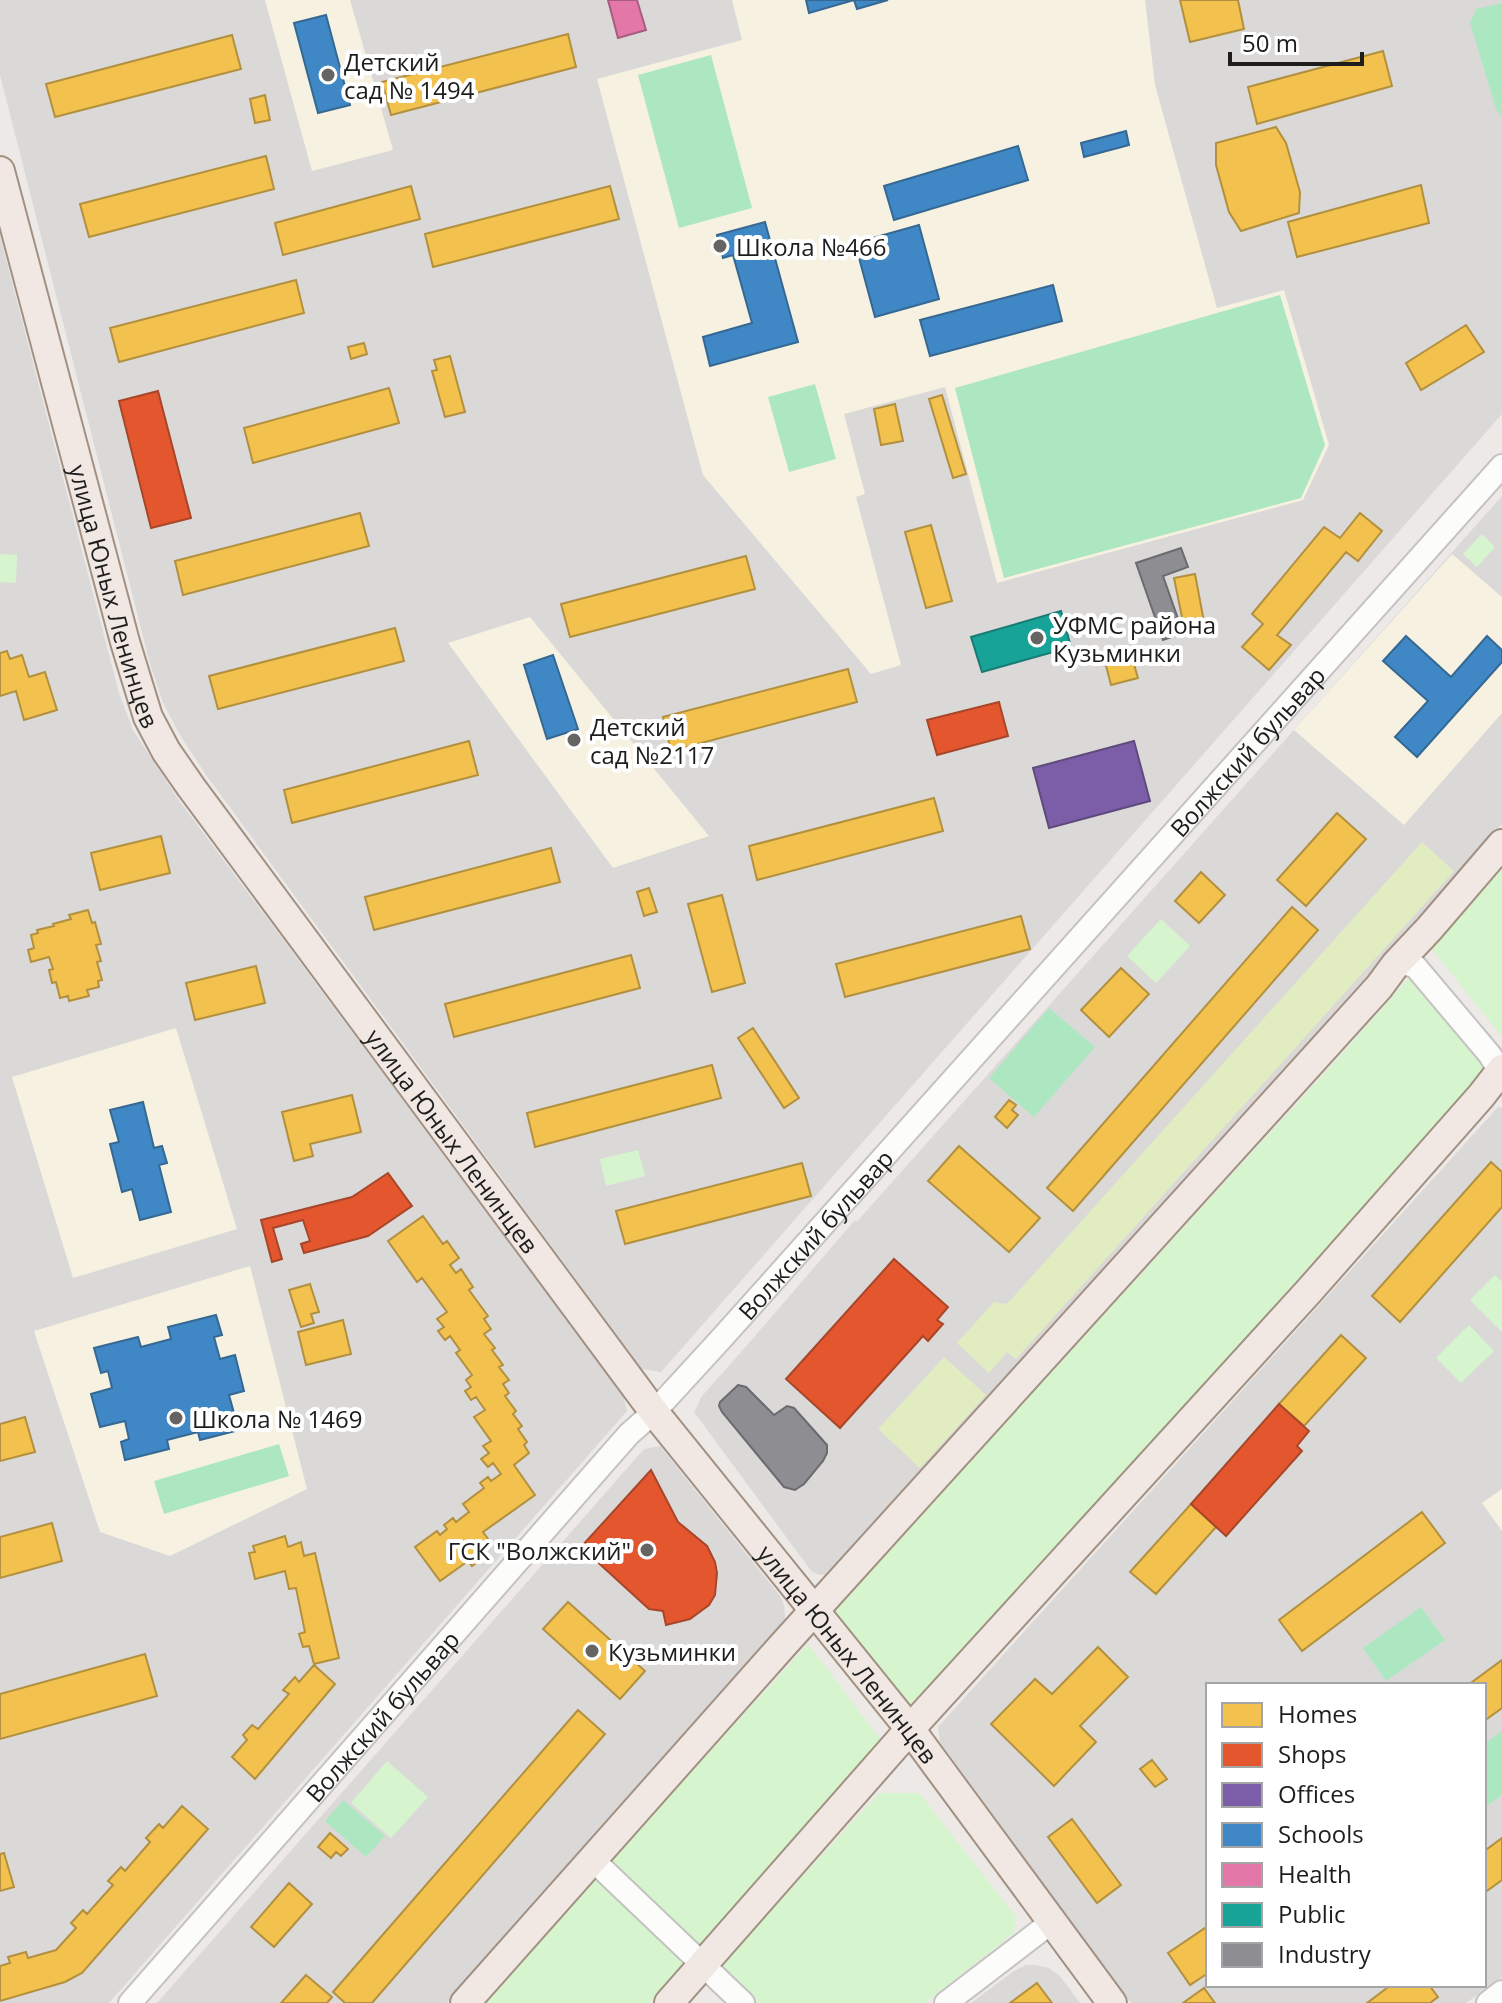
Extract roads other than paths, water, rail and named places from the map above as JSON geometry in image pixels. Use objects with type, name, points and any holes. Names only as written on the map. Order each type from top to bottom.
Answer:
[{"type":"main road","name":"улица Юных Ленинцев","points":[[0,171],[125,642],[148,717],[166,751],[654,1412],[910,1729],[1112,2003]]},
{"type":"main road","points":[[465,2003],[814,1611],[1379,987],[1502,844]]},
{"type":"main road","points":[[669,2003],[910,1729],[1309,1291],[1500,1067]]},
{"type":"street","name":"Волжский бульвар","points":[[130,2003],[629,1434],[654,1412],[1502,466]]},
{"type":"street","points":[[1418,941],[1421,951],[1498,1043],[1500,1067]]},
{"type":"street","points":[[1396,964],[1415,966],[1500,1067]]},
{"type":"street","points":[[592,1859],[743,2003]]},
{"type":"street","points":[[946,2003],[1053,1921]]},
{"type":"street","points":[[1488,2003],[1502,1992]]},
{"type":"place","name":"Детский сад № 1494","points":[[328,75]]},
{"type":"place","name":"Школа №466","points":[[720,246]]},
{"type":"place","name":"УФМС района Кузьминки","points":[[1037,638]]},
{"type":"place","name":"Детский сад №2117","points":[[574,740]]},
{"type":"place","name":"Школа № 1469","points":[[176,1418]]},
{"type":"place","name":"ГСК \"Волжский\"","points":[[647,1550]]},
{"type":"place","name":"Кузьминки","points":[[592,1651]]}]
